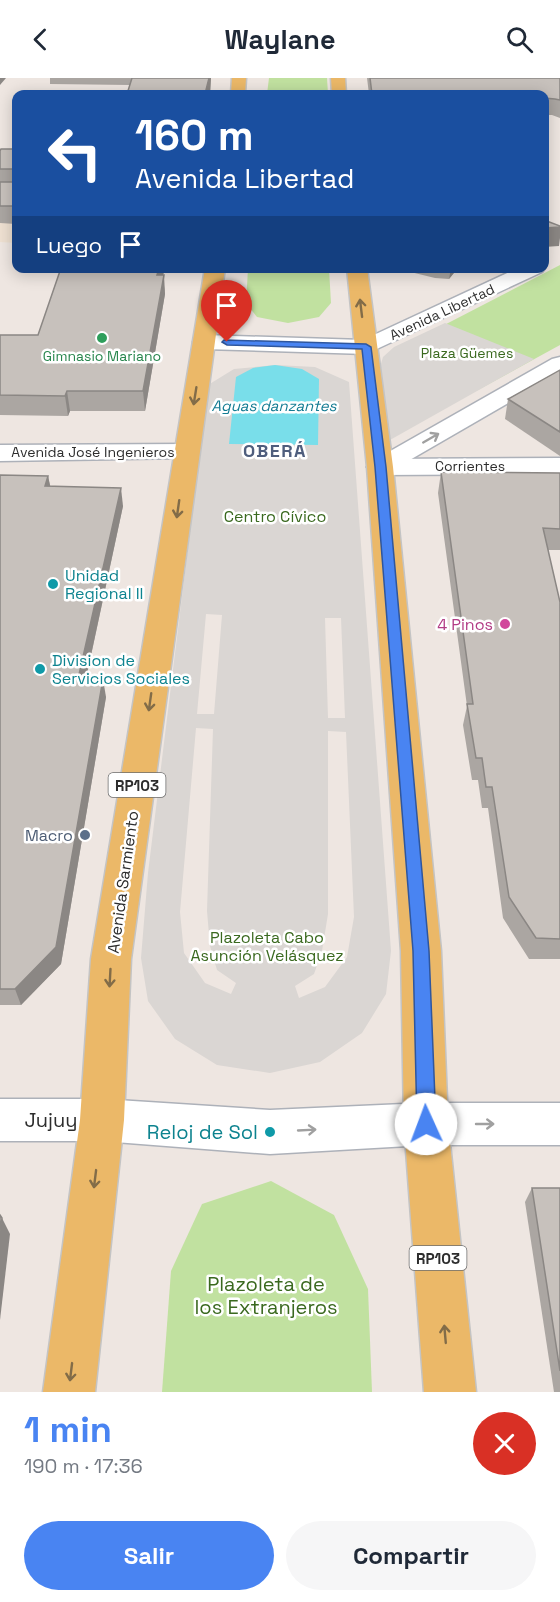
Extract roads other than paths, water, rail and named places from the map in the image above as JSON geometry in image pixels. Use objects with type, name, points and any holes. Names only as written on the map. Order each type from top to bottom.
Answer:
[{"type":"main road","name":"Avenida Sarmiento","points":[[69,1392],[102,1120],[111,959],[214,273]]},
{"type":"main road","name":"RP103","points":[[358,273],[380,467],[421,951],[426,1124],[450,1392]]},
{"type":"main road","name":"Avenida Libertad","points":[[204,342],[366,347],[525,273]]},
{"type":"main road","points":[[380,467],[560,364]]},
{"type":"main road","name":"Avenida José Ingenieros","points":[[0,453],[187,451]]},
{"type":"main road","name":"Corrientes","points":[[380,467],[560,466]]},
{"type":"main road","name":"Jujuy","points":[[0,1120],[102,1120],[270,1132],[426,1124],[560,1124]]},
{"type":"water","name":"Aguas danzantes","points":[[275,365],[302,369],[319,379],[318,445],[229,444],[236,377],[253,368]]},
{"type":"place","name":"Gimnasio Mariano","points":[[102,338]]},
{"type":"place","name":"Unidad Regional II","points":[[53,584]]},
{"type":"place","name":"4 Pinos","points":[[505,624]]},
{"type":"place","name":"Division de Servicios Sociales","points":[[40,669]]},
{"type":"place","name":"Macro","points":[[85,835]]},
{"type":"place","name":"Reloj de Sol","points":[[270,1132]]},
{"type":"district","name":"OBERÁ","points":[[275,450]]},
{"type":"park label","name":"Plaza Güemes","points":[[467,353]]},
{"type":"park label","name":"Centro Cívico","points":[[275,516]]},
{"type":"park label","name":"Plazoleta Cabo Asunción Velásquez","points":[[267,946]]},
{"type":"park label","name":"Plazoleta de los Extranjeros","points":[[266,1296]]}]
